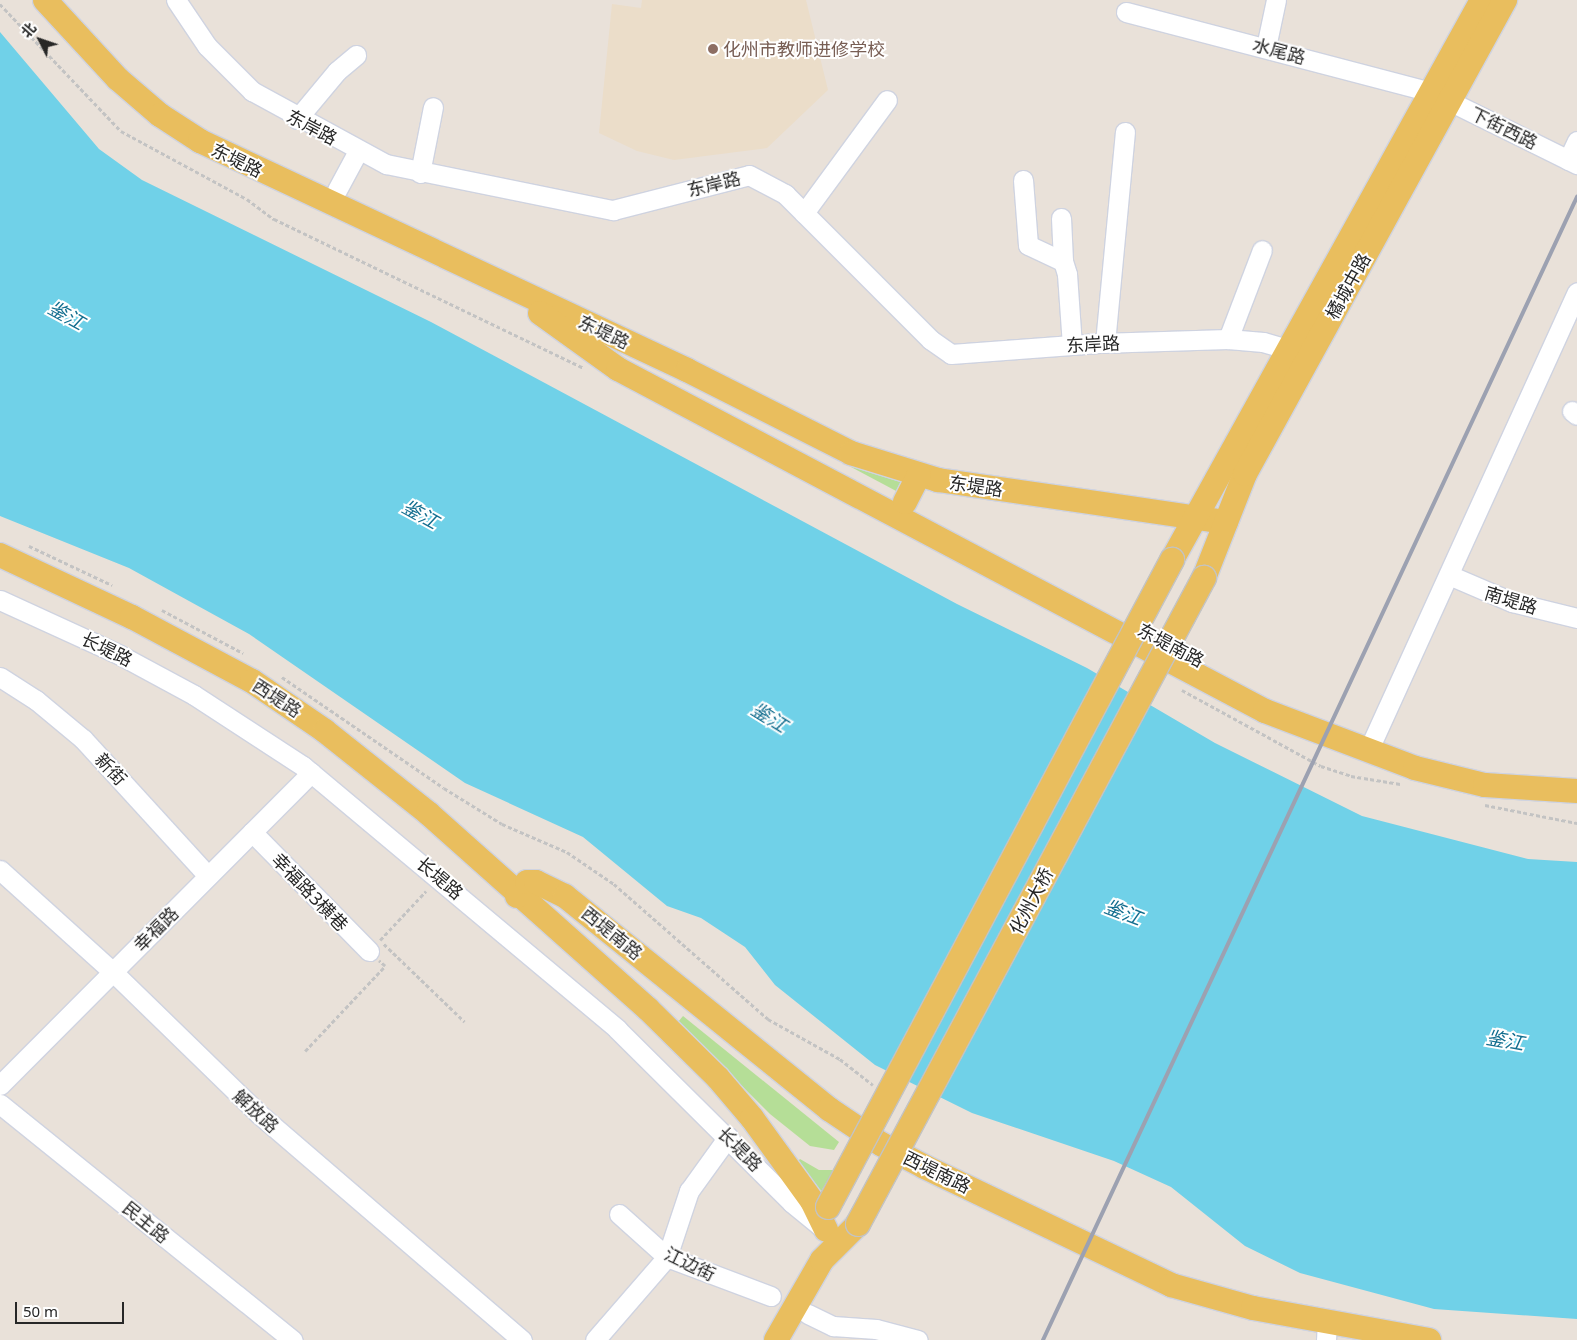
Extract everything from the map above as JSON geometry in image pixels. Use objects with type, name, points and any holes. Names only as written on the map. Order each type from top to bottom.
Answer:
[{"type":"main road","name":"东堤路","points":[[46,0],[118,79],[160,115],[200,141],[494,280],[785,411],[857,439],[941,465],[1200,511]]},
{"type":"main road","name":"东堤路","points":[[66,0],[128,68],[175,107],[208,128],[785,411],[850,453],[919,475],[1229,515]]},
{"type":"main road","name":"橘城中路","points":[[1172,560],[1200,511],[1300,353],[1440,97],[1482,0]]},
{"type":"main road","name":"橘城中路","points":[[1440,97],[1506,0]]},
{"type":"main road","points":[[494,280],[618,369],[791,453]]},
{"type":"main road","name":"橘城中路","points":[[1204,578],[1245,474],[1300,353]]},
{"type":"main road","points":[[785,411],[791,453]]},
{"type":"main road","name":"东堤南路","points":[[791,453],[905,502],[1215,669],[1371,744],[1415,768],[1485,784],[1577,792]]},
{"type":"main road","name":"东堤南路","points":[[791,453],[1200,678],[1265,711],[1371,744],[1488,769],[1577,776]]},
{"type":"main road","points":[[905,502],[919,475]]},
{"type":"main road","name":"西堤路","points":[[0,555],[179,641],[271,693],[428,813],[517,896],[648,1009],[718,1078],[752,1118],[812,1201],[826,1230]]},
{"type":"main road","name":"化州大桥","points":[[826,1230],[828,1207],[1172,560]]},
{"type":"main road","name":"化州大桥","points":[[822,1260],[858,1224],[1204,578]]},
{"type":"main road","name":"西堤南路","points":[[517,896],[527,882],[536,882],[565,896],[829,1109],[881,1144],[1171,1284],[1327,1331],[1429,1340]]},
{"type":"main road","points":[[776,1340],[822,1260],[826,1230]]},
{"type":"street","name":"东岸路","points":[[176,0],[207,46],[237,79],[297,119],[358,151],[420,173],[613,210],[749,175],[786,194],[949,353],[1105,343],[1228,339],[1300,353]]},
{"type":"street","points":[[1266,47],[1276,0]]},
{"type":"street","name":"水尾路","points":[[1126,12],[1266,47],[1440,97]]},
{"type":"street","points":[[297,119],[332,77],[356,55]]},
{"type":"street","name":"下街西路","points":[[1440,97],[1573,162]]},
{"type":"street","points":[[804,213],[887,100]]},
{"type":"street","points":[[420,173],[432,107]]},
{"type":"street","points":[[1105,343],[1125,132]]},
{"type":"street","points":[[1573,162],[1577,140]]},
{"type":"street","points":[[337,190],[358,151]]},
{"type":"street","points":[[1023,180],[1028,245],[1062,261]]},
{"type":"street","points":[[1061,218],[1062,261],[1067,274],[1072,345]]},
{"type":"street","points":[[1228,339],[1262,250]]},
{"type":"street","points":[[1371,744],[1577,292]]},
{"type":"street","name":"南堤路","points":[[1449,575],[1486,593],[1574,615]]},
{"type":"street","name":"长堤路","points":[[0,600],[120,655],[194,695],[311,773],[439,877],[617,1029],[728,1137],[792,1203],[826,1230]]},
{"type":"street","name":"新街","points":[[0,677],[36,700],[83,739],[208,876]]},
{"type":"street","name":"幸福路","points":[[0,1085],[311,773]]},
{"type":"street","name":"幸福路3横巷","points":[[252,832],[374,945]]},
{"type":"street","name":"解放路","points":[[0,870],[113,972],[259,1114],[522,1340]]},
{"type":"street","name":"民主路","points":[[0,1104],[293,1340]]},
{"type":"street","points":[[595,1340],[667,1257],[689,1191],[728,1137]]},
{"type":"street","name":"江边街","points":[[619,1214],[667,1257],[771,1296]]},
{"type":"street","points":[[808,1314],[833,1326],[876,1329],[918,1340]]},
{"type":"path","points":[[28,546],[115,587]]},
{"type":"path","points":[[157,607],[248,656]]},
{"type":"path","points":[[273,671],[444,788],[502,824],[567,852],[614,884],[768,1019],[840,1059],[875,1087]]},
{"type":"path","points":[[439,877],[374,945],[465,1022]]},
{"type":"path","points":[[305,1051],[385,966]]},
{"type":"shaded area","name":"化州市教师进修学校","points":[[642,0],[806,0],[828,90],[767,148],[674,160],[637,151],[599,133],[612,4],[641,8]]},
{"type":"green space","points":[[823,448],[903,478],[898,492],[821,451]]},
{"type":"green space","points":[[683,1016],[839,1142],[834,1150],[810,1146],[770,1114],[678,1022]]},
{"type":"green space","points":[[800,1159],[819,1170],[834,1170],[820,1193],[797,1162]]},
{"type":"water","name":"鉴江","points":[[0,32],[99,149],[142,180],[431,322],[957,604],[1087,668],[1215,743],[1362,816],[1528,859],[1577,862],[1577,1319],[1434,1309],[1300,1273],[1245,1246],[1171,1187],[1114,1161],[972,1113],[875,1065],[775,985],[745,947],[701,918],[667,906],[583,837],[465,783],[249,634],[129,568],[0,516]]},
{"type":"railway","points":[[1043,1340],[1577,197]]},
{"type":"place","name":"化州市教师进修学校","points":[[713,49]]}]
